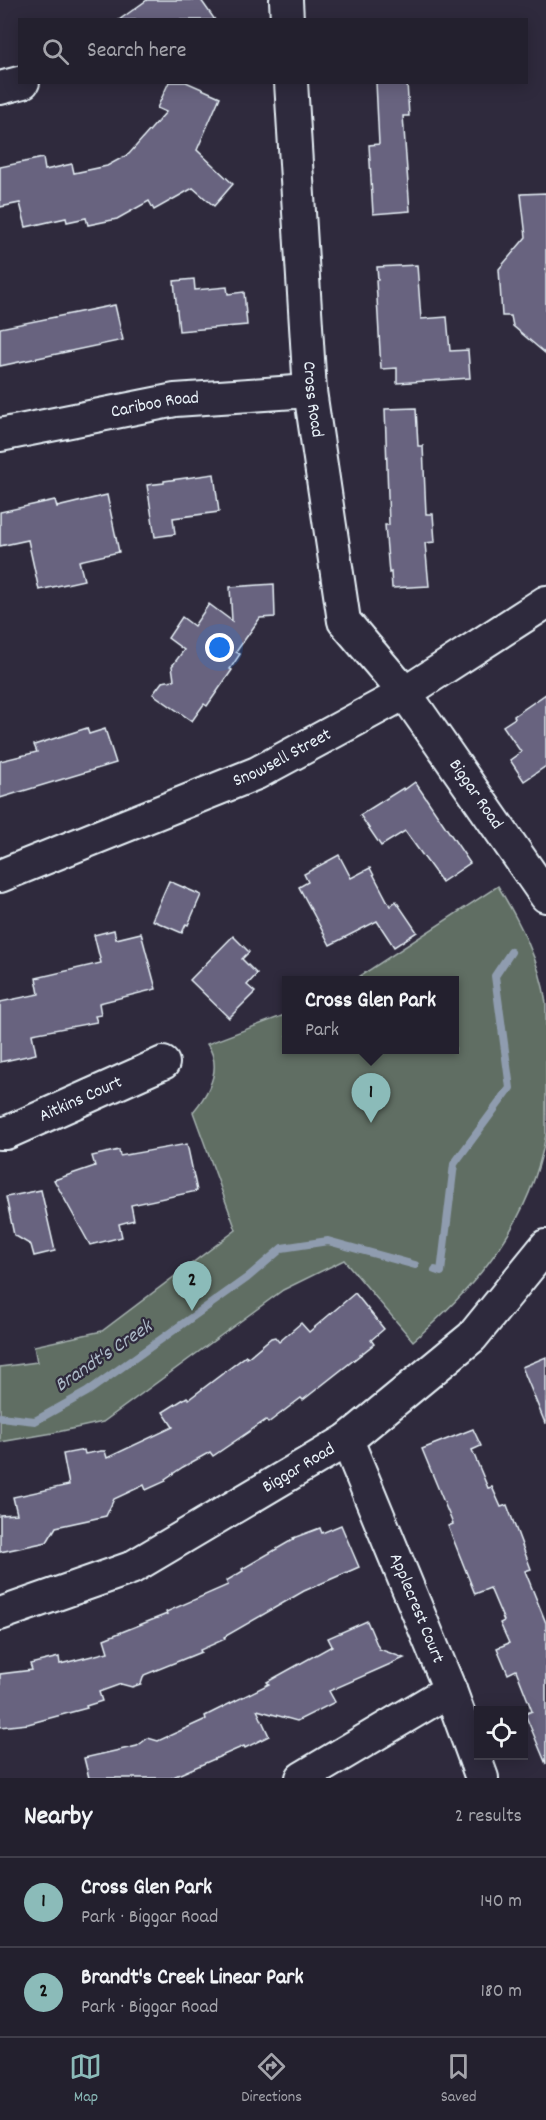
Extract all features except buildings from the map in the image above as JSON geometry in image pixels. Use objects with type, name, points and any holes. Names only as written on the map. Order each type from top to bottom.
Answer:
[{"type":"street","points":[[286,0],[287,18]]},
{"type":"street","points":[[0,88],[18,83]]},
{"type":"street","name":"Cross Road","points":[[291,84],[310,391],[344,621],[405,693]]},
{"type":"street","name":"Cariboo Road","points":[[0,435],[175,400],[310,391]]},
{"type":"street","name":"Snowsell Street","points":[[0,876],[257,773],[405,693],[546,602]]},
{"type":"street","name":"Biggar Road","points":[[405,693],[546,896]]},
{"type":"street","name":"Aitkins Court","points":[[0,1133],[6,1133],[164,1064]]},
{"type":"street","name":"Biggar Road","points":[[0,1614],[131,1568],[347,1440],[472,1337],[544,1253]]},
{"type":"street","name":"Applecrest Court","points":[[347,1440],[450,1690],[482,1778]]},
{"type":"street","points":[[302,1778],[450,1690]]},
{"type":"green space","points":[[498,886],[514,913],[534,957],[546,1003],[546,1135],[528,1196],[498,1250],[459,1298],[413,1341],[344,1260],[283,1290],[103,1422],[0,1442],[0,1367],[37,1362],[34,1346],[102,1331],[236,1230],[193,1112],[209,1088],[214,1071],[212,1053],[207,1044],[282,1016],[282,1054],[459,1054],[459,976],[360,976]]},
{"type":"waterway","name":"Brandt's Creek","points":[[435,1270],[441,1272],[454,1164],[510,1088],[495,976],[511,952]]},
{"type":"waterway","name":"Brandt's Creek","points":[[0,1417],[35,1421],[87,1392],[247,1278],[282,1248],[328,1241],[415,1265]]},
{"type":"place","name":"Cross Glen Park","points":[[371,1123]]},
{"type":"place","name":"Brandt's Creek Linear Park","points":[[192,1311]]}]
